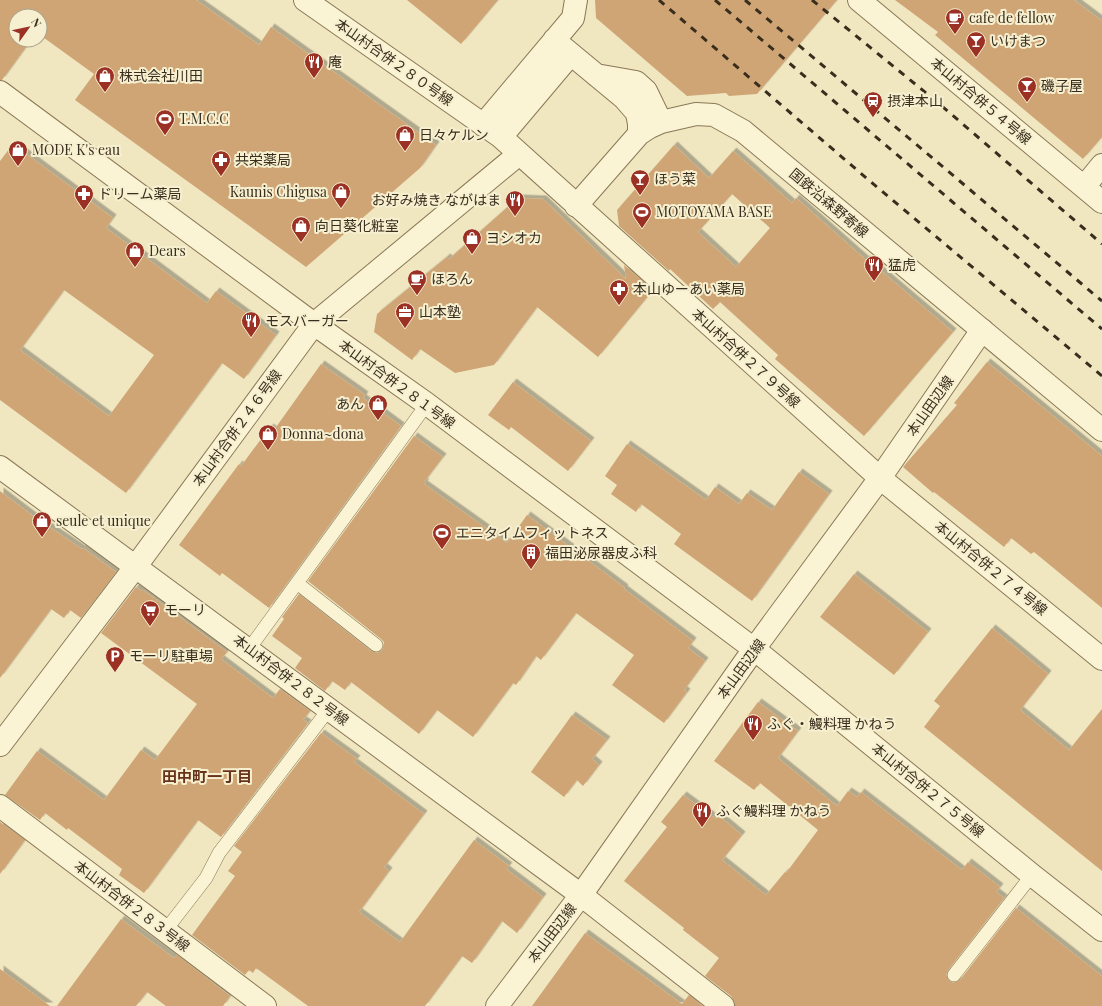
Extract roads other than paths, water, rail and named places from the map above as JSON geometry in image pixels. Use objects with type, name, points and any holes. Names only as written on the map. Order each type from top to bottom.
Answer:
[{"type":"street","name":"本山村合併２８０号線","points":[[305,0],[501,137],[519,154]]},
{"type":"street","points":[[483,125],[573,18],[576,0]]},
{"type":"street","name":"本山村合併５４号線","points":[[859,0],[1102,202]]},
{"type":"street","points":[[553,42],[571,54],[624,98],[636,113],[639,124],[639,134]]},
{"type":"street","points":[[501,137],[571,54]]},
{"type":"street","points":[[595,74],[636,82],[646,91],[660,122]]},
{"type":"street","name":"本山村合併２８１号線","points":[[0,92],[314,324],[427,404],[754,650]]},
{"type":"street","name":"国鉄沿森野寄線","points":[[576,206],[639,134],[660,122],[696,114],[714,115],[743,131],[1102,430]]},
{"type":"street","name":"本山村合併２４６号線","points":[[0,745],[136,566],[314,324],[519,154]]},
{"type":"street","name":"本山村合併２７９号線","points":[[519,154],[880,478]]},
{"type":"street","points":[[1084,187],[1102,165]]},
{"type":"street","name":"本山田辺線","points":[[497,1006],[581,895],[754,650],[880,478],[982,330]]},
{"type":"street","name":"本山村合併２８２号線","points":[[0,467],[581,895],[723,1006]]},
{"type":"street","name":"本山村合併２７４号線","points":[[880,478],[1102,659]]},
{"type":"street","name":"本山村合併２７５号線","points":[[754,650],[1102,930]]},
{"type":"street","name":"本山村合併２８３号線","points":[[0,806],[265,1006]]},
{"type":"lane","points":[[249,649],[427,404]]},
{"type":"lane","points":[[296,583],[376,645]]},
{"type":"lane","points":[[165,931],[206,878],[219,853],[329,709]]},
{"type":"lane","points":[[954,975],[1032,875]]},
{"type":"railway","points":[[659,0],[871,182],[1102,376]]},
{"type":"railway","points":[[715,0],[1102,329]]},
{"type":"railway","points":[[745,0],[1102,301]]},
{"type":"railway","points":[[812,0],[936,101],[1102,244]]},
{"type":"place","name":"cafe de fellow","points":[[955,35]]},
{"type":"place","name":"いけまつ","points":[[976,58]]},
{"type":"place","name":"庵","points":[[314,79]]},
{"type":"place","name":"株式会社川田","points":[[105,93]]},
{"type":"place","name":"磯子屋","points":[[1027,103]]},
{"type":"place","name":"摂津本山","points":[[873,118]]},
{"type":"place","name":"T.M.C.C","points":[[165,136]]},
{"type":"place","name":"日々ケルン","points":[[405,152]]},
{"type":"place","name":"MODE K's eau","points":[[18,167]]},
{"type":"place","name":"共栄薬局","points":[[221,177]]},
{"type":"place","name":"ほう菜","points":[[640,196]]},
{"type":"place","name":"Kaunis Chigusa","points":[[341,209]]},
{"type":"place","name":"ドリーム薬局","points":[[84,211]]},
{"type":"place","name":"お好み焼き ながはま","points":[[515,217]]},
{"type":"place","name":"MOTOYAMA BASE","points":[[642,229]]},
{"type":"place","name":"向日葵化粧室","points":[[301,243]]},
{"type":"place","name":"ヨシオカ","points":[[472,255]]},
{"type":"place","name":"Dears","points":[[135,268]]},
{"type":"place","name":"猛虎","points":[[874,282]]},
{"type":"place","name":"ほろん","points":[[417,296]]},
{"type":"place","name":"本山ゆーあい薬局","points":[[619,306]]},
{"type":"place","name":"山本塾","points":[[405,329]]},
{"type":"place","name":"モスバーガー","points":[[251,338]]},
{"type":"place","name":"あん","points":[[378,421]]},
{"type":"place","name":"Donna~dona","points":[[268,451]]},
{"type":"place","name":"seule et unique","points":[[42,538]]},
{"type":"place","name":"エニタイムフィットネス","points":[[442,550]]},
{"type":"place","name":"福田泌尿器皮ふ科","points":[[531,570]]},
{"type":"place","name":"モーリ","points":[[150,627]]},
{"type":"place","name":"モーリ駐車場","points":[[115,673]]},
{"type":"place","name":"ふぐ・鰻料理 かねう","points":[[753,741]]},
{"type":"place","name":"ふぐ鰻料理 かねう","points":[[702,828]]},
{"type":"district","name":"田中町一丁目","points":[[207,777]]}]
